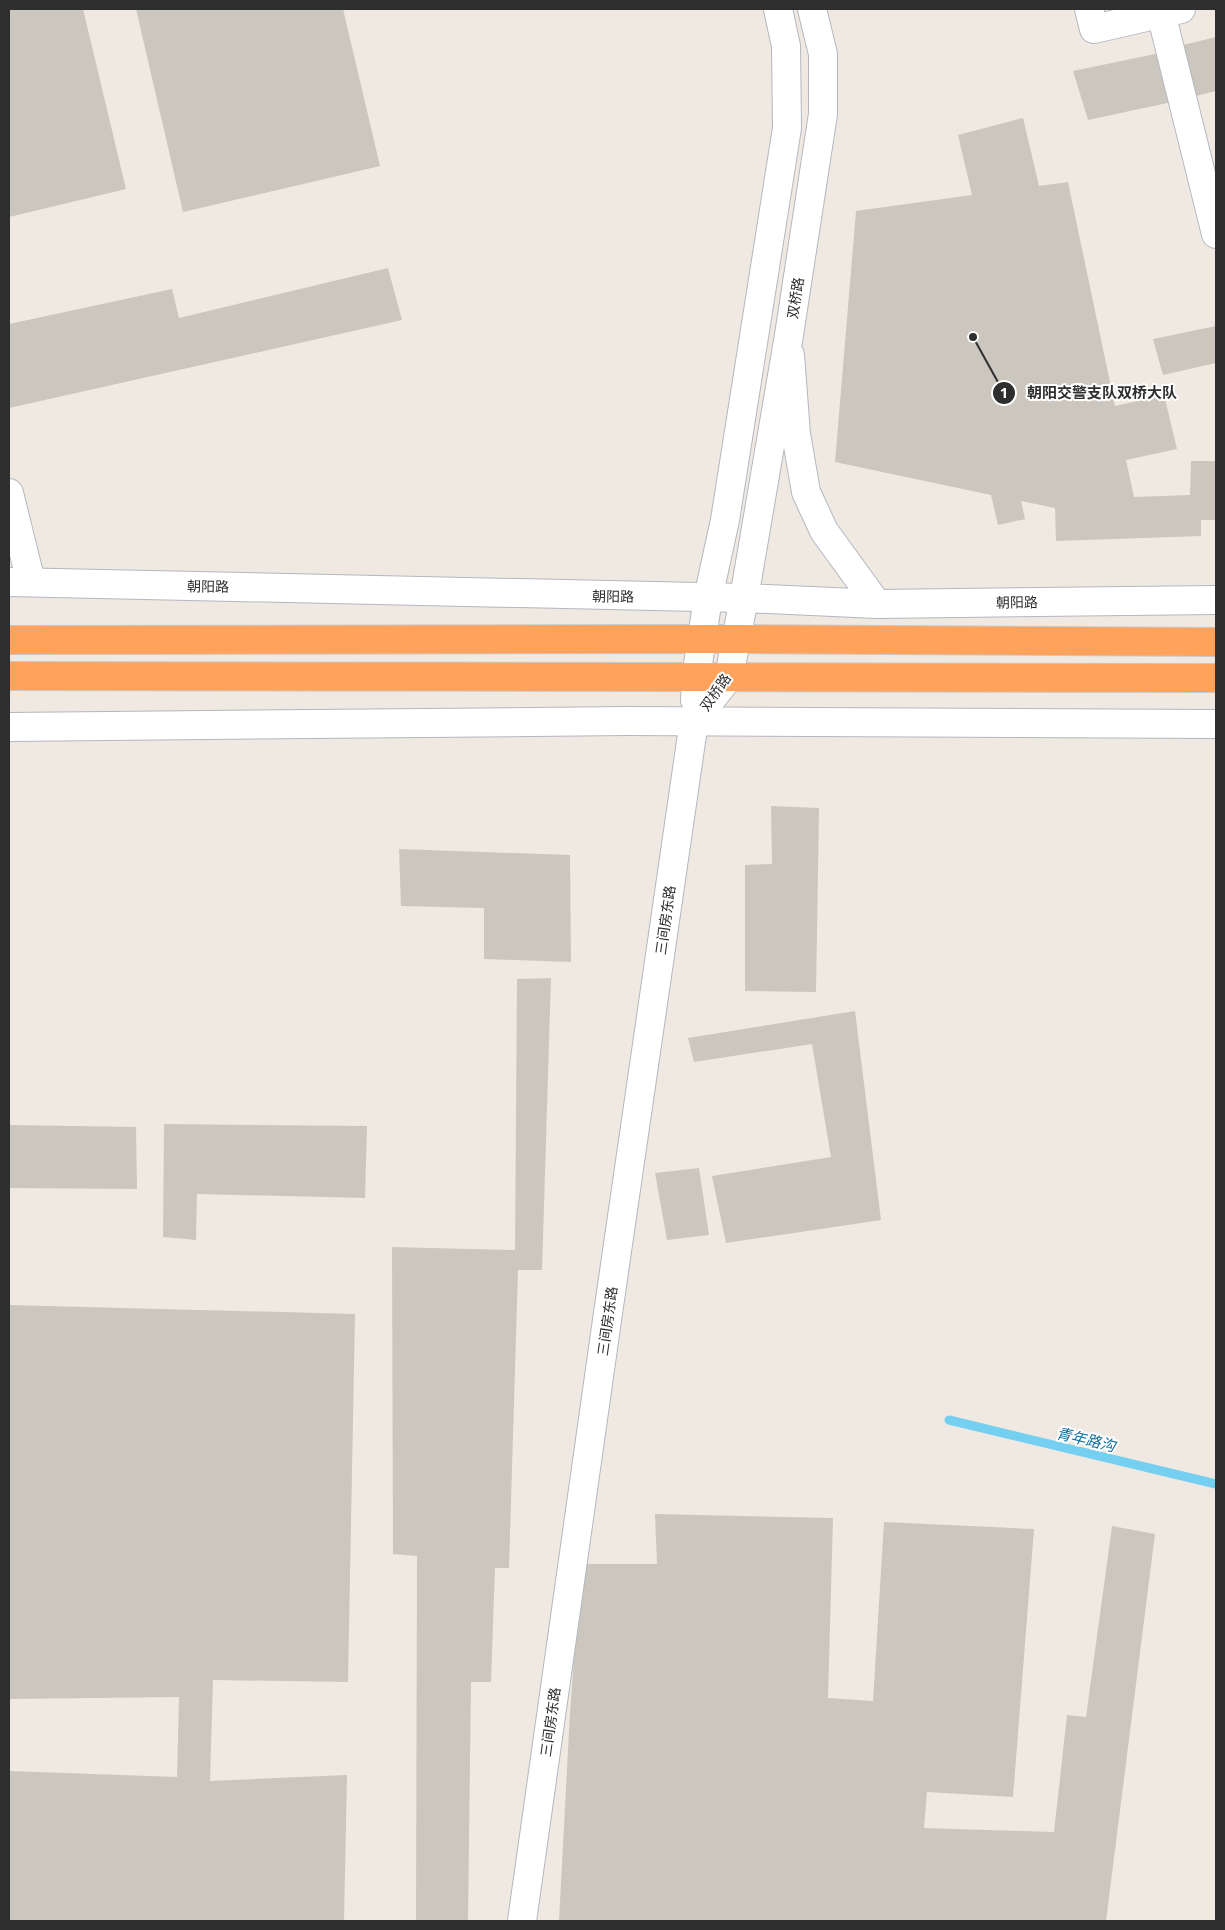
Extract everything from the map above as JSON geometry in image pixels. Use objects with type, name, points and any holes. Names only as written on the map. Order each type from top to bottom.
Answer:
[{"type":"highway","points":[[9,640],[737,639],[1216,642]]},
{"type":"highway","points":[[9,676],[1216,678]]},
{"type":"street","name":"双桥路","points":[[694,721],[696,677],[708,598],[726,520],[787,128],[786,46],[778,9]]},
{"type":"street","name":"双桥路","points":[[694,721],[729,677],[789,335],[823,114],[822,54],[812,9]]},
{"type":"street","points":[[1089,9],[1094,29],[1171,11],[1216,234]]},
{"type":"street","points":[[789,335],[796,434],[806,492],[824,531],[877,604]]},
{"type":"street","points":[[9,493],[20,582]]},
{"type":"street","name":"朝阳路","points":[[20,582],[744,598],[877,604],[1216,600]]},
{"type":"street","points":[[9,727],[694,721],[1216,724]]},
{"type":"street","name":"三间房东路","points":[[522,1921],[694,721]]},
{"type":"building","points":[[9,9],[83,9],[126,189],[9,217]]},
{"type":"building","points":[[136,9],[343,9],[380,166],[183,212]]},
{"type":"building","points":[[1216,37],[1216,91],[1192,97],[1179,46]]},
{"type":"building","points":[[1160,53],[1172,102],[1088,120],[1073,71]]},
{"type":"building","points":[[1023,118],[1039,186],[1068,182],[1115,406],[1164,395],[1177,449],[1126,460],[1134,497],[1190,495],[1191,461],[1216,461],[1216,520],[1201,520],[1201,536],[1056,541],[1055,508],[1021,501],[1025,519],[998,525],[991,495],[835,462],[856,211],[972,195],[958,135]]},
{"type":"building","points":[[388,268],[402,320],[9,408],[9,324],[172,289],[179,318]]},
{"type":"building","points":[[1216,326],[1216,363],[1163,375],[1153,339]]},
{"type":"building","points":[[771,806],[819,808],[816,992],[745,991],[745,865],[772,864]]},
{"type":"building","points":[[399,849],[570,855],[571,962],[484,959],[484,908],[401,906]]},
{"type":"building","points":[[551,978],[542,1270],[518,1270],[509,1568],[495,1568],[491,1682],[471,1682],[468,1921],[416,1921],[417,1556],[393,1554],[392,1247],[515,1250],[517,979]]},
{"type":"building","points":[[855,1011],[881,1220],[726,1243],[712,1176],[831,1157],[812,1044],[694,1062],[688,1038]]},
{"type":"building","points":[[164,1124],[367,1126],[365,1198],[197,1194],[196,1240],[163,1237]]},
{"type":"building","points":[[9,1125],[136,1127],[137,1189],[9,1188]]},
{"type":"building","points":[[699,1168],[709,1235],[667,1240],[655,1173]]},
{"type":"building","points":[[9,1305],[355,1314],[348,1682],[213,1680],[210,1781],[347,1775],[344,1921],[9,1921],[9,1771],[177,1777],[179,1697],[9,1699]]},
{"type":"building","points":[[655,1514],[833,1518],[828,1698],[873,1701],[884,1522],[1034,1529],[1013,1797],[927,1792],[924,1828],[1054,1832],[1067,1715],[1086,1717],[1112,1526],[1155,1534],[1106,1921],[559,1921],[570,1713],[581,1564],[657,1564]]},
{"type":"waterway","name":"青年路沟","points":[[949,1420],[1216,1484]]},
{"type":"place","name":"朝阳交警支队双桥大队","points":[[973,337]]}]
